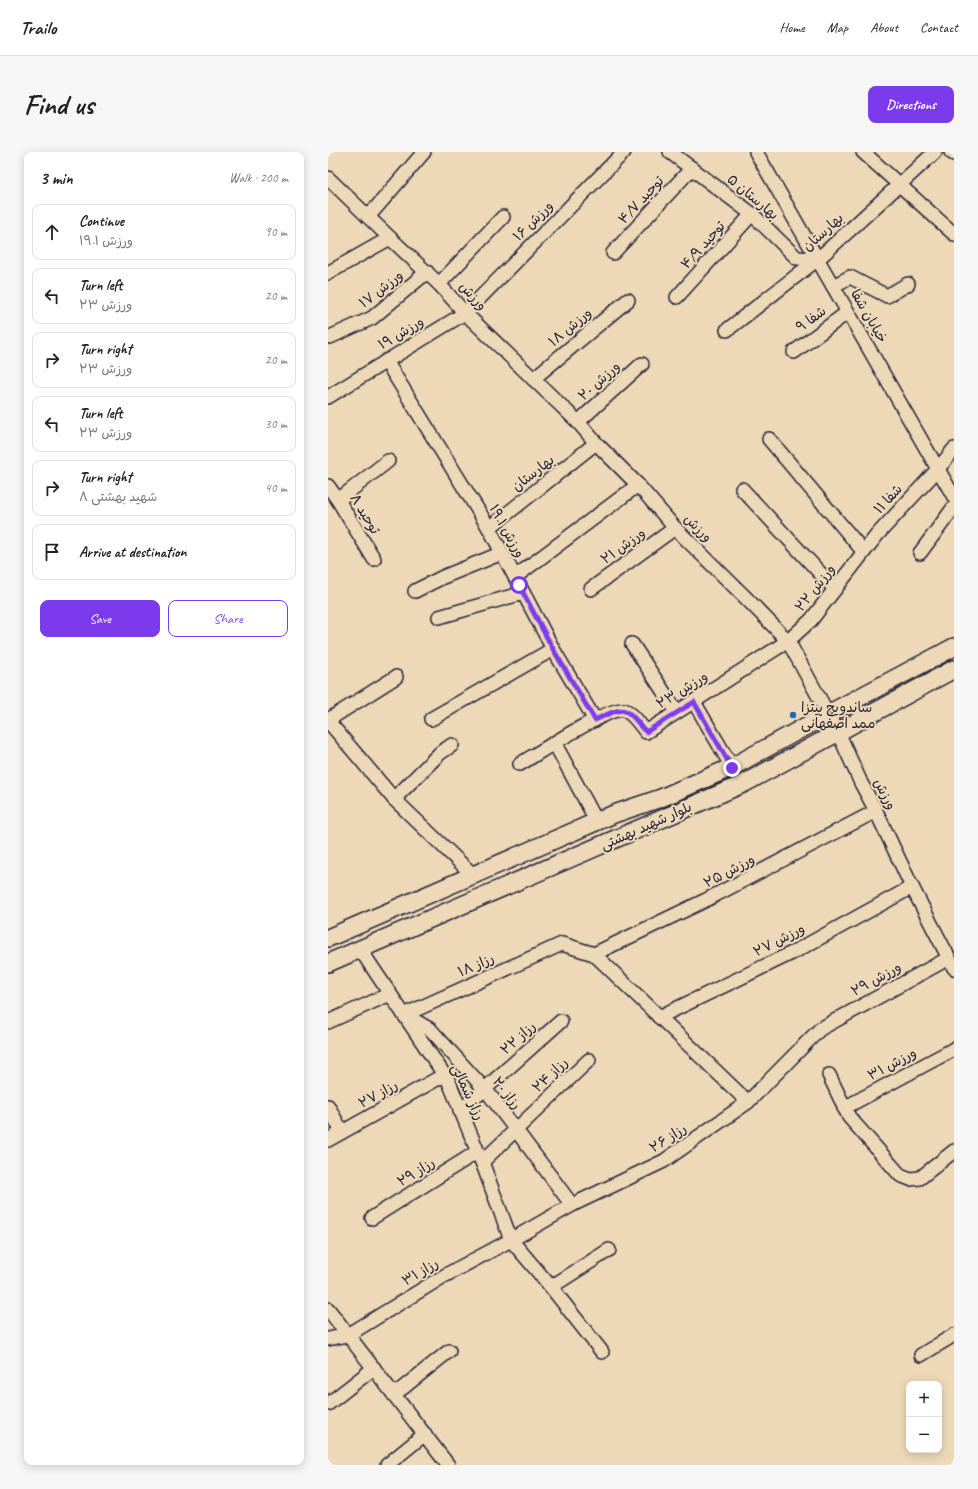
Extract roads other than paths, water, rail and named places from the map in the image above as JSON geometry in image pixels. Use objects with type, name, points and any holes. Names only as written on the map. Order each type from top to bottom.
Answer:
[{"type":"main road","name":"بلوار شهید بهشتی","points":[[328,937],[614,814],[661,798],[732,768],[828,714],[954,647]]},
{"type":"main road","name":"بلوار شهید بهشتی","points":[[328,963],[745,783],[954,669]]},
{"type":"main road","points":[[445,887],[454,908]]},
{"type":"street","points":[[368,217],[424,152]]},
{"type":"street","name":"ورزش ۱۶","points":[[465,313],[624,152]]},
{"type":"street","name":"بهارستان ۵","points":[[670,152],[752,214],[797,258],[818,259]]},
{"type":"street","name":"خیابان شفا","points":[[756,152],[954,497]]},
{"type":"street","points":[[863,152],[954,234]]},
{"type":"street","name":"بهارستان","points":[[727,330],[818,259],[935,152]]},
{"type":"street","name":"توحید ۴/۷","points":[[613,253],[692,168]]},
{"type":"street","name":"ورزش","points":[[328,178],[333,190],[368,217],[427,272],[465,313],[578,422],[596,443],[638,485],[674,528],[788,641],[838,732],[861,783],[951,963]]},
{"type":"street","name":"توحید ۴/۹","points":[[677,297],[752,214]]},
{"type":"street","points":[[439,284],[503,217]]},
{"type":"street","points":[[328,273],[390,238]]},
{"type":"street","name":"ورزش ۱۷","points":[[330,337],[372,318],[427,272]]},
{"type":"street","points":[[833,286],[850,277],[887,296],[908,284]]},
{"type":"street","name":"ورزش ۱۸","points":[[533,379],[628,300]]},
{"type":"street","name":"شفا ۹","points":[[794,352],[848,312]]},
{"type":"street","name":"ورزش ۱۹","points":[[328,397],[465,313]]},
{"type":"street","name":"ورزش ۱۹.۱","points":[[386,361],[489,528],[553,649],[595,720]]},
{"type":"street","name":"ورزش ۲۰","points":[[578,422],[642,364]]},
{"type":"street","points":[[769,439],[863,551]]},
{"type":"street","name":"بهارستان","points":[[489,528],[596,443]]},
{"type":"street","name":"شفا ۱۱","points":[[863,551],[938,469],[954,449]]},
{"type":"street","points":[[338,500],[388,462]]},
{"type":"street","points":[[515,577],[638,485]]},
{"type":"street","name":"توحید ۸","points":[[328,486],[374,559]]},
{"type":"street","points":[[742,489],[835,589]]},
{"type":"street","points":[[920,554],[954,507]]},
{"type":"street","name":"ورزش ۲۱","points":[[591,589],[674,528]]},
{"type":"street","name":"ورزش ۲۲","points":[[788,641],[811,620],[863,551]]},
{"type":"street","points":[[415,591],[443,577],[502,553]]},
{"type":"street","points":[[439,617],[523,593]]},
{"type":"street","name":"ورزش ۲۳","points":[[595,720],[617,710],[625,710],[632,715],[646,732],[788,641]]},
{"type":"street","points":[[632,644],[677,712]]},
{"type":"street","points":[[431,719],[553,649]]},
{"type":"street","points":[[396,677],[328,721],[394,799],[473,875]]},
{"type":"street","points":[[694,702],[732,768]]},
{"type":"street","points":[[520,764],[595,720]]},
{"type":"street","points":[[555,744],[597,822]]},
{"type":"street","points":[[394,799],[440,753],[452,745]]},
{"type":"street","name":"ورزش ۲۵","points":[[594,954],[706,900],[876,811]]},
{"type":"street","name":"ورزش ۲۷","points":[[659,1018],[794,952],[912,887]]},
{"type":"street","name":"رزاز ۱۸","points":[[404,1014],[562,944],[594,954]]},
{"type":"street","name":"رزاز شمالی","points":[[360,949],[449,1082],[480,1157],[511,1240]]},
{"type":"street","points":[[594,954],[748,1102]]},
{"type":"street","name":"ورزش ۲۹","points":[[820,1029],[951,963]]},
{"type":"street","points":[[328,1022],[390,994]]},
{"type":"street","name":"رزاز ۲۰","points":[[404,1014],[431,1030],[485,1090],[572,1205]]},
{"type":"street","name":"رزاز ۲۲","points":[[460,1111],[561,1021]]},
{"type":"street","name":"رزاز ۲۶","points":[[511,1240],[572,1205],[664,1161],[748,1102],[820,1029]]},
{"type":"street","name":"ورزش ۳۱","points":[[844,1108],[954,1049]]},
{"type":"street","name":"رزاز ۲۴","points":[[480,1157],[516,1130],[589,1060]]},
{"type":"street","name":"رزاز ۲۷","points":[[328,1140],[444,1075]]},
{"type":"street","points":[[829,1075],[849,1117],[900,1175],[910,1179],[920,1178],[954,1151]]},
{"type":"street","points":[[328,1106],[342,1132]]},
{"type":"street","name":"رزاز ۲۹","points":[[372,1218],[480,1157]]},
{"type":"street","points":[[511,1240],[551,1287],[602,1352]]},
{"type":"street","name":"رزاز ۳۱","points":[[328,1339],[348,1334],[444,1276],[511,1240]]},
{"type":"street","points":[[551,1287],[609,1250]]},
{"type":"street","points":[[328,1309],[448,1465]]},
{"type":"street","points":[[921,1355],[954,1335]]},
{"type":"street","points":[[394,1395],[449,1351]]},
{"type":"street","points":[[328,1404],[374,1368]]},
{"type":"street","points":[[387,1465],[425,1434]]},
{"type":"place","name":"ساندویچ پیتزا ممد اصفهانی","points":[[793,715]]}]
